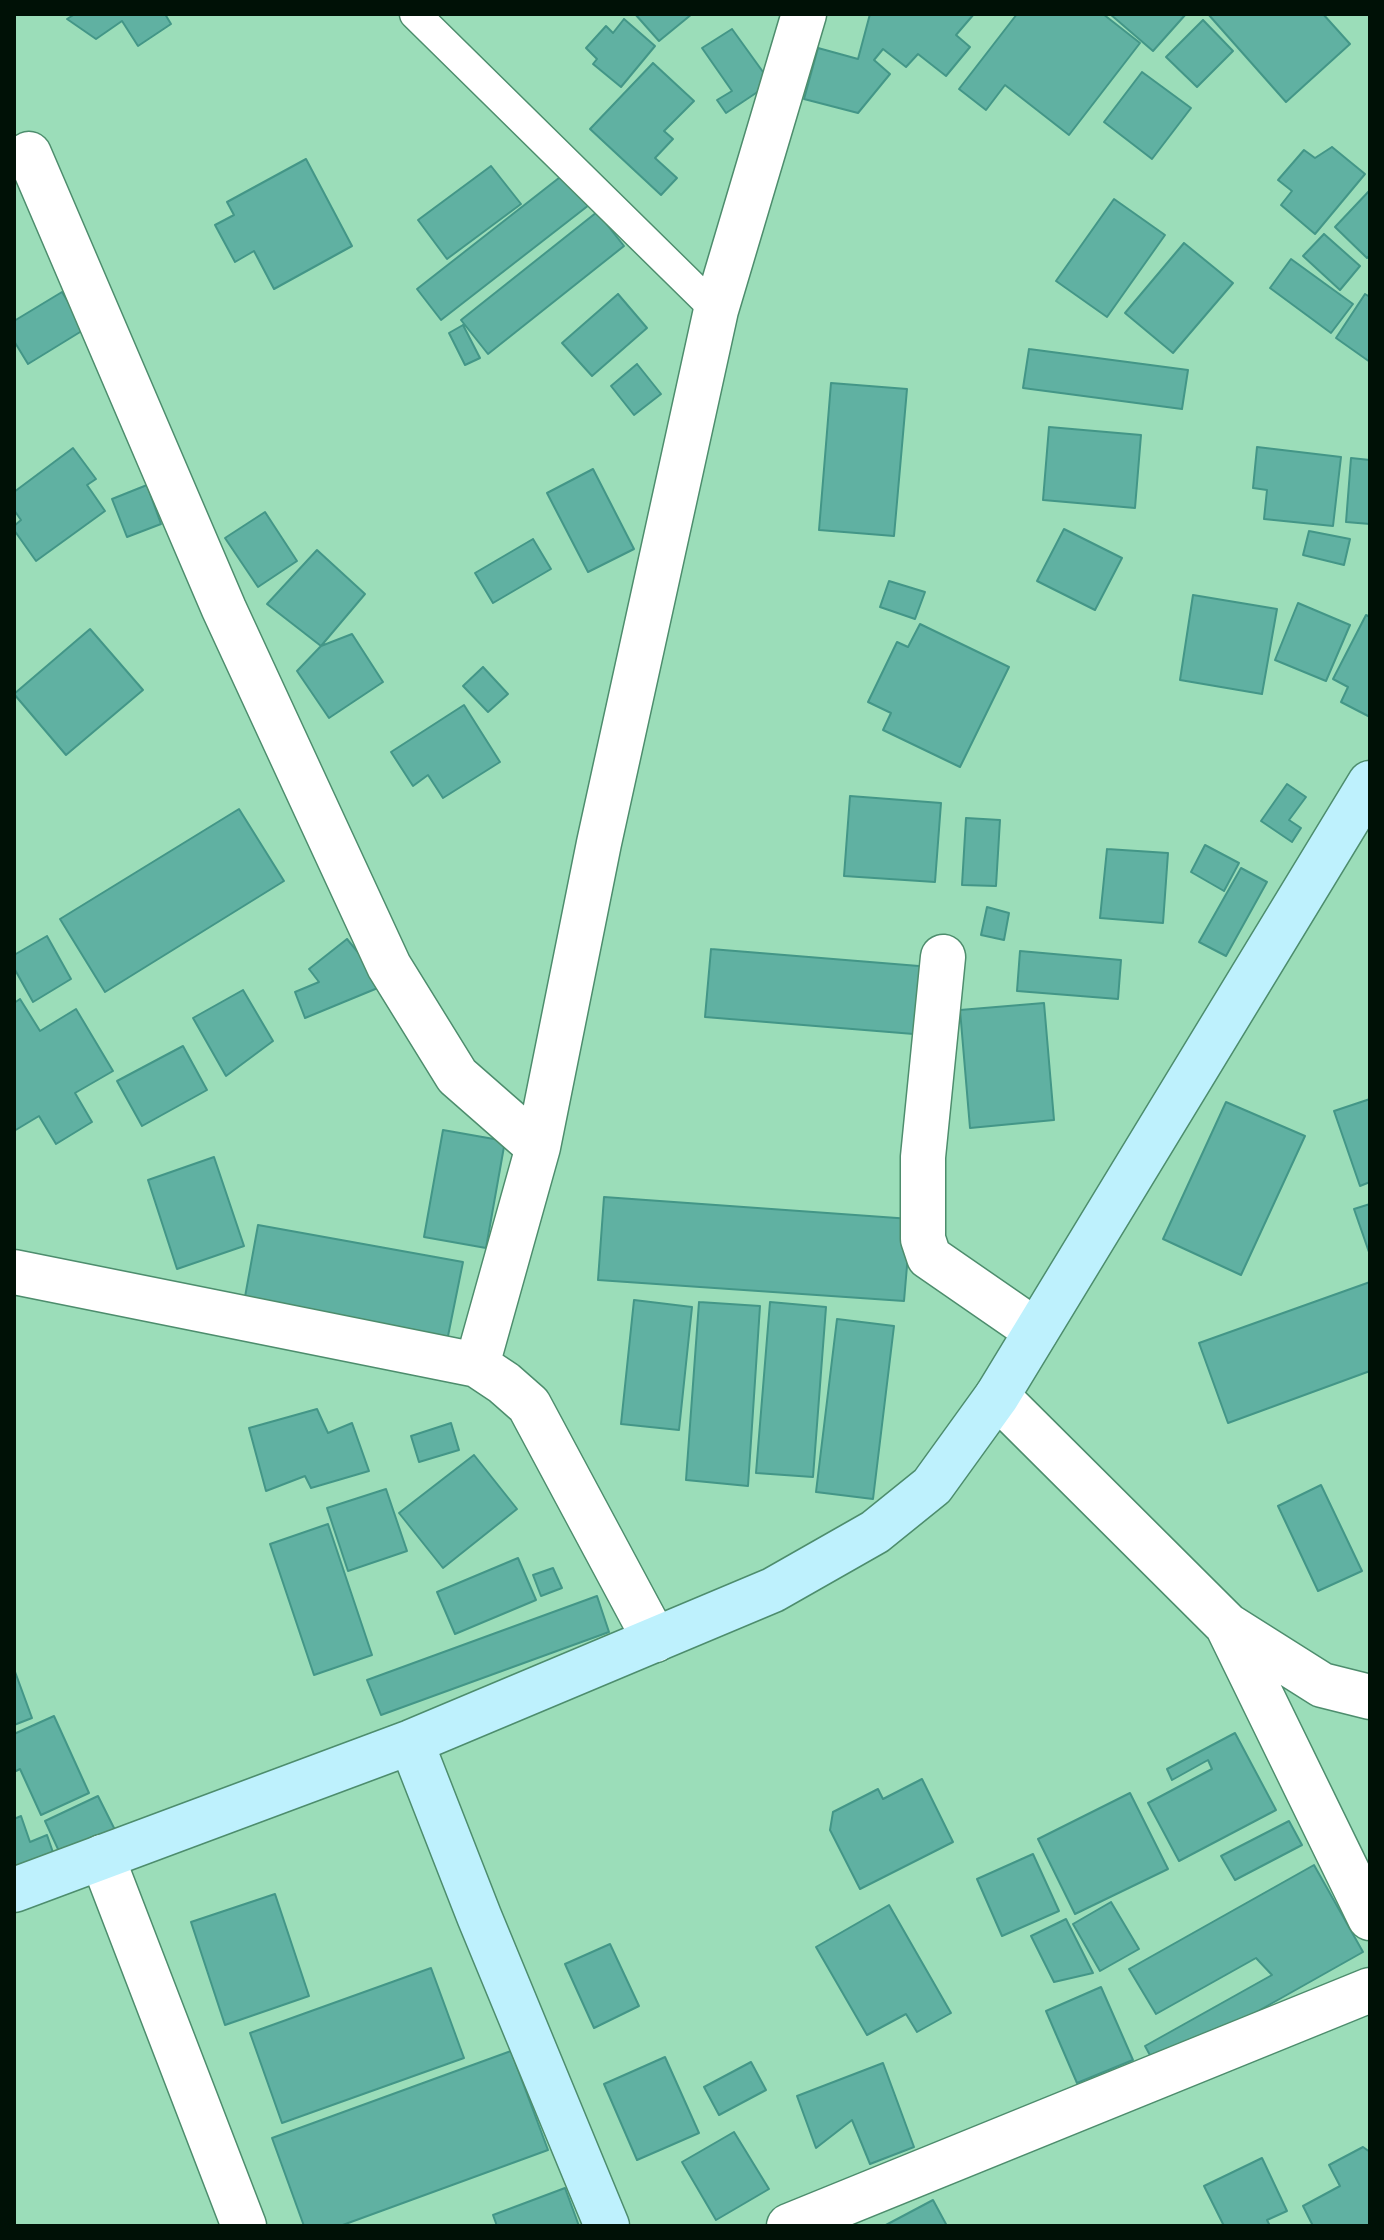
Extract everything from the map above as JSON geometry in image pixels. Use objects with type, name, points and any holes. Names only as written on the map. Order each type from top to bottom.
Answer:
[{"type":"main road","points":[[14,1890],[411,1742],[773,1590],[875,1532],[932,1486],[997,1396],[1370,783]]},
{"type":"main road","points":[[411,1742],[607,2226]]},
{"type":"street","points":[[477,1365],[538,1147],[602,828],[716,310],[804,14]]},
{"type":"street","points":[[29,154],[224,609],[389,966],[457,1076],[538,1147]]},
{"type":"street","points":[[943,957],[923,1157],[923,1239],[929,1257],[1036,1331]]},
{"type":"street","points":[[25,1280],[477,1365],[529,1405],[655,1640]]},
{"type":"street","points":[[997,1396],[1227,1625],[1322,1685],[1370,1697]]},
{"type":"street","points":[[1227,1625],[1370,1918]]},
{"type":"street","points":[[102,1857],[244,2226]]},
{"type":"street","points":[[789,2226],[1370,1990]]},
{"type":"lane","points":[[415,14],[716,310]]},
{"type":"building","points":[[75,14],[165,14],[171,24],[138,46],[122,21],[96,39],[67,19]]},
{"type":"building","points":[[635,14],[692,14],[659,41]]},
{"type":"building","points":[[870,14],[974,14],[956,35],[970,47],[946,76],[918,54],[906,67],[883,49],[874,60],[890,74],[858,113],[804,99],[818,48],[858,59]]},
{"type":"building","points":[[1017,14],[1103,14],[1140,43],[1069,135],[1005,85],[986,110],[959,89]]},
{"type":"building","points":[[1110,14],[1186,14],[1153,51]]},
{"type":"building","points":[[1208,14],[1323,14],[1350,44],[1286,102]]},
{"type":"building","points":[[624,19],[655,46],[621,87],[593,64],[597,59],[586,48],[606,26],[613,33]]},
{"type":"building","points":[[1203,20],[1233,51],[1197,87],[1166,57]]},
{"type":"building","points":[[732,29],[771,83],[726,113],[717,100],[732,91],[702,48]]},
{"type":"building","points":[[653,63],[694,101],[664,131],[673,139],[655,158],[677,178],[661,195],[590,129]]},
{"type":"building","points":[[1142,72],[1191,108],[1152,159],[1104,122]]},
{"type":"building","points":[[1332,147],[1365,174],[1315,234],[1281,205],[1292,191],[1278,180],[1304,150],[1315,158]]},
{"type":"building","points":[[306,159],[352,246],[274,289],[254,251],[235,262],[215,225],[234,215],[227,202]]},
{"type":"building","points":[[491,166],[521,204],[447,259],[418,220]]},
{"type":"building","points":[[564,174],[589,205],[441,320],[417,289]]},
{"type":"building","points":[[1370,190],[1370,255],[1367,258],[1335,227]]},
{"type":"building","points":[[1114,199],[1165,235],[1107,317],[1056,281]]},
{"type":"building","points":[[597,212],[624,246],[488,354],[461,320]]},
{"type":"building","points":[[1324,234],[1360,266],[1340,290],[1303,256]]},
{"type":"building","points":[[1184,243],[1233,283],[1173,353],[1125,313]]},
{"type":"building","points":[[1291,259],[1353,304],[1331,333],[1270,288]]},
{"type":"building","points":[[62,292],[85,329],[28,364],[14,341],[14,321]]},
{"type":"building","points":[[618,294],[647,328],[592,376],[562,343]]},
{"type":"building","points":[[1365,294],[1370,297],[1370,362],[1336,338]]},
{"type":"building","points":[[463,325],[480,358],[465,365],[449,333]]},
{"type":"building","points":[[1029,349],[1188,370],[1182,409],[1023,388]]},
{"type":"building","points":[[637,364],[661,394],[634,415],[611,386]]},
{"type":"building","points":[[831,383],[907,389],[894,536],[819,530]]},
{"type":"building","points":[[1049,427],[1141,435],[1135,508],[1043,500]]},
{"type":"building","points":[[1257,447],[1341,457],[1333,526],[1264,519],[1267,490],[1253,488]]},
{"type":"building","points":[[73,448],[96,479],[87,485],[105,511],[36,561],[14,530],[21,520],[14,510],[14,492]]},
{"type":"building","points":[[1351,458],[1370,460],[1370,524],[1346,522]]},
{"type":"building","points":[[593,469],[634,549],[588,572],[547,493]]},
{"type":"building","points":[[147,485],[161,524],[127,537],[112,499]]},
{"type":"building","points":[[265,512],[297,561],[258,587],[225,538]]},
{"type":"building","points":[[1064,529],[1122,558],[1095,610],[1037,581]]},
{"type":"building","points":[[1309,531],[1350,539],[1344,565],[1303,555]]},
{"type":"building","points":[[533,539],[551,569],[493,603],[475,573]]},
{"type":"building","points":[[317,550],[365,594],[321,646],[267,604]]},
{"type":"building","points":[[889,581],[925,592],[915,619],[880,607]]},
{"type":"building","points":[[1193,595],[1277,609],[1262,694],[1180,680]]},
{"type":"building","points":[[1298,603],[1350,625],[1326,681],[1275,660]]},
{"type":"building","points":[[1366,615],[1370,617],[1370,717],[1341,702],[1348,687],[1333,679]]},
{"type":"building","points":[[920,624],[1009,667],[960,767],[883,730],[891,713],[868,702],[897,642],[908,647]]},
{"type":"building","points":[[90,629],[143,690],[66,755],[14,694]]},
{"type":"building","points":[[352,634],[383,682],[329,718],[297,671],[321,646]]},
{"type":"building","points":[[483,667],[508,694],[488,712],[463,686]]},
{"type":"building","points":[[464,705],[500,762],[443,798],[428,775],[413,786],[391,752]]},
{"type":"building","points":[[1287,784],[1306,797],[1289,820],[1301,828],[1292,842],[1261,821]]},
{"type":"building","points":[[850,796],[941,803],[935,882],[844,876]]},
{"type":"building","points":[[239,809],[284,881],[105,992],[60,919]]},
{"type":"building","points":[[966,818],[1000,820],[996,886],[962,885]]},
{"type":"building","points":[[1205,845],[1239,863],[1224,891],[1191,872]]},
{"type":"building","points":[[1107,849],[1168,853],[1163,923],[1100,918]]},
{"type":"building","points":[[1241,868],[1267,882],[1226,956],[1199,942]]},
{"type":"building","points":[[987,907],[1009,913],[1004,940],[981,935]]},
{"type":"building","points":[[47,936],[71,979],[33,1002],[14,968],[14,955]]},
{"type":"building","points":[[347,939],[385,985],[305,1018],[295,992],[319,982],[309,969]]},
{"type":"building","points":[[711,949],[931,967],[926,1035],[705,1017]]},
{"type":"building","points":[[1020,951],[1121,960],[1118,999],[1017,991]]},
{"type":"building","points":[[243,990],[273,1041],[226,1076],[193,1018]]},
{"type":"building","points":[[20,999],[40,1031],[76,1009],[113,1071],[75,1093],[92,1122],[56,1144],[39,1116],[14,1131],[14,1003]]},
{"type":"building","points":[[1044,1003],[1054,1120],[970,1128],[960,1010]]},
{"type":"building","points":[[183,1046],[207,1090],[142,1126],[117,1081]]},
{"type":"building","points":[[1370,1099],[1370,1182],[1360,1186],[1334,1111]]},
{"type":"building","points":[[1226,1102],[1305,1136],[1241,1275],[1163,1239]]},
{"type":"building","points":[[443,1130],[505,1141],[486,1248],[424,1237]]},
{"type":"building","points":[[214,1157],[244,1246],[177,1269],[148,1180]]},
{"type":"building","points":[[604,1197],[911,1219],[904,1301],[598,1280]]},
{"type":"building","points":[[1370,1204],[1370,1255],[1354,1209]]},
{"type":"building","points":[[258,1225],[463,1262],[446,1346],[243,1308]]},
{"type":"building","points":[[1370,1282],[1370,1371],[1228,1423],[1199,1343]]},
{"type":"building","points":[[634,1300],[692,1307],[679,1430],[621,1424]]},
{"type":"building","points":[[699,1302],[760,1306],[748,1486],[686,1480]]},
{"type":"building","points":[[770,1302],[826,1307],[813,1477],[756,1473]]},
{"type":"building","points":[[837,1319],[894,1326],[873,1499],[816,1492]]},
{"type":"building","points":[[317,1409],[328,1433],[352,1423],[369,1471],[311,1488],[305,1476],[266,1491],[249,1428]]},
{"type":"building","points":[[451,1423],[459,1450],[419,1462],[411,1436]]},
{"type":"building","points":[[474,1455],[517,1509],[443,1568],[399,1513]]},
{"type":"building","points":[[1321,1485],[1362,1571],[1318,1591],[1278,1506]]},
{"type":"building","points":[[386,1489],[407,1551],[348,1571],[327,1508]]},
{"type":"building","points":[[328,1524],[372,1655],[314,1675],[270,1544]]},
{"type":"building","points":[[518,1558],[536,1600],[455,1634],[437,1592]]},
{"type":"building","points":[[553,1568],[562,1588],[541,1596],[533,1575]]},
{"type":"building","points":[[597,1596],[609,1632],[381,1715],[367,1680]]},
{"type":"building","points":[[14,1669],[32,1718],[14,1725]]},
{"type":"building","points":[[54,1716],[89,1793],[41,1815],[20,1769],[14,1772],[14,1734]]},
{"type":"building","points":[[1235,1733],[1276,1810],[1179,1861],[1148,1803],[1212,1769],[1208,1760],[1172,1780],[1167,1769]]},
{"type":"building","points":[[922,1779],[953,1842],[860,1889],[830,1830],[833,1812],[878,1789],[883,1799]]},
{"type":"building","points":[[1130,1793],[1168,1869],[1075,1914],[1038,1839]]},
{"type":"building","points":[[98,1796],[117,1834],[63,1860],[45,1821]]},
{"type":"building","points":[[21,1816],[30,1842],[47,1835],[57,1864],[14,1879],[14,1819]]},
{"type":"building","points":[[1289,1821],[1302,1845],[1235,1880],[1221,1856]]},
{"type":"building","points":[[1033,1854],[1059,1911],[1002,1936],[977,1879]]},
{"type":"building","points":[[1314,1865],[1363,1952],[1157,2068],[1145,2046],[1272,1975],[1256,1958],[1156,2014],[1129,1969]]},
{"type":"building","points":[[275,1894],[309,1996],[225,2025],[191,1922]]},
{"type":"building","points":[[1111,1902],[1139,1949],[1100,1971],[1073,1924]]},
{"type":"building","points":[[889,1905],[951,2013],[917,2032],[906,2014],[867,2035],[816,1947]]},
{"type":"building","points":[[1066,1919],[1093,1973],[1054,1982],[1031,1936]]},
{"type":"building","points":[[610,1944],[639,2006],[594,2028],[565,1964]]},
{"type":"building","points":[[431,1968],[464,2058],[282,2123],[250,2033]]},
{"type":"building","points":[[1101,1987],[1133,2060],[1077,2083],[1046,2011]]},
{"type":"building","points":[[511,2051],[548,2150],[340,2226],[304,2226],[272,2138]]},
{"type":"building","points":[[665,2057],[699,2133],[637,2160],[604,2084]]},
{"type":"building","points":[[751,2062],[766,2090],[719,2115],[704,2087]]},
{"type":"building","points":[[883,2063],[914,2147],[870,2164],[852,2120],[816,2148],[797,2096]]},
{"type":"building","points":[[734,2132],[769,2189],[716,2220],[682,2162]]},
{"type":"building","points":[[1363,2147],[1370,2152],[1370,2226],[1313,2226],[1303,2206],[1340,2186],[1329,2165]]},
{"type":"building","points":[[1262,2158],[1287,2211],[1267,2220],[1270,2226],[1224,2226],[1204,2186]]},
{"type":"building","points":[[565,2188],[579,2226],[497,2226],[493,2215]]},
{"type":"building","points":[[933,2200],[947,2226],[884,2226]]}]
